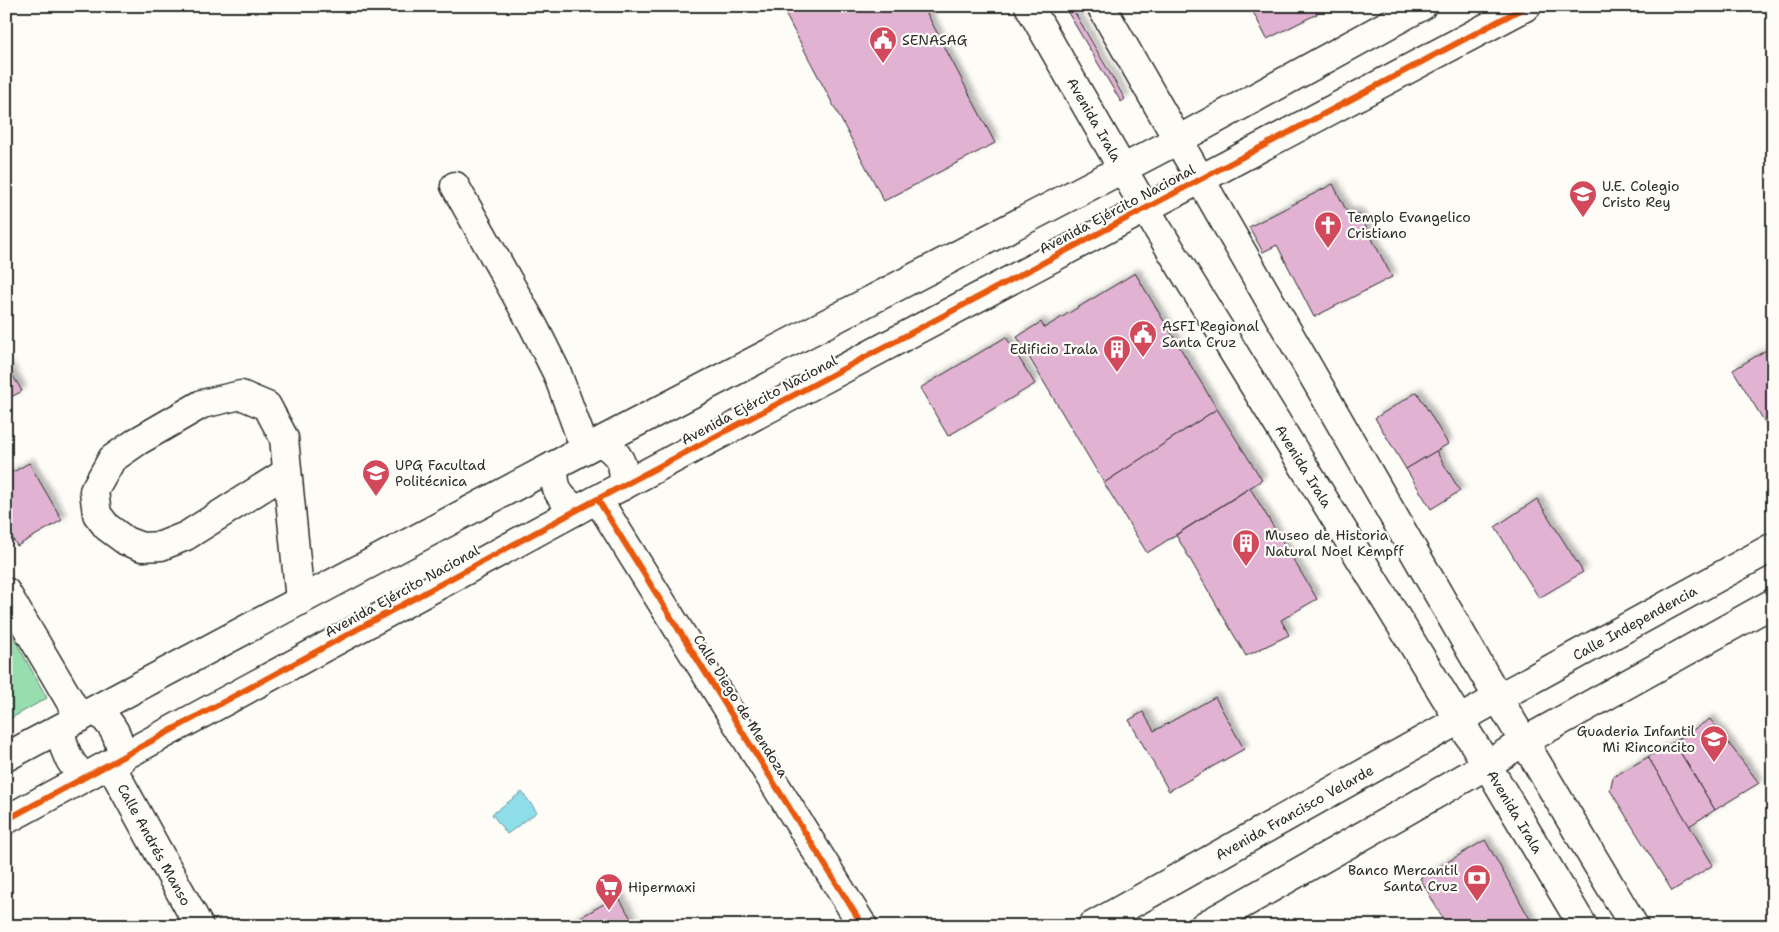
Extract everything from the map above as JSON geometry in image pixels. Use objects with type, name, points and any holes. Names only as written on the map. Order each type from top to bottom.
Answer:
[{"type":"street","name":"Avenida Irala","points":[[1029,6],[1145,208],[1460,720],[1583,926]]},
{"type":"street","points":[[1100,6],[1176,142],[1523,742],[1634,926]]},
{"type":"street","points":[[6,757],[592,445],[1176,142],[1422,6]]},
{"type":"street","name":"Avenida Ejército Nacional","points":[[6,820],[588,505],[1527,6]]},
{"type":"street","points":[[455,186],[534,327],[592,445]]},
{"type":"street","points":[[287,472],[186,536],[161,546],[142,547],[126,541],[107,527],[97,514],[94,490],[112,460],[138,441],[202,404],[241,395],[267,406],[284,438],[300,601]]},
{"type":"street","points":[[592,445],[612,448],[621,459],[625,473],[624,486]]},
{"type":"street","points":[[555,465],[553,479],[557,492],[566,503],[588,505]]},
{"type":"street","name":"Calle Diego de Mendoza","points":[[588,505],[863,926]]},
{"type":"street","name":"Calle Independencia","points":[[1498,698],[1773,547]]},
{"type":"street","points":[[6,592],[79,719],[67,756],[74,768],[84,777]]},
{"type":"street","points":[[1204,926],[1487,765],[1523,742],[1773,603]]},
{"type":"street","name":"Avenida Francisco Velarde","points":[[1092,926],[1498,698]]},
{"type":"street","points":[[79,719],[107,719],[115,731],[120,744],[116,761]]},
{"type":"street","name":"Calle Andrés Manso","points":[[116,761],[199,926]]},
{"type":"green space","points":[[6,624],[47,698],[6,721]]},
{"type":"water","points":[[522,792],[537,812],[507,834],[492,814]]},
{"type":"building","points":[[781,6],[923,6],[995,143],[884,201]]},
{"type":"building","points":[[1064,6],[1071,6],[1125,99],[1121,102]]},
{"type":"building","points":[[1250,6],[1313,6],[1317,14],[1267,39]]},
{"type":"building","name":"Templo Evangelico Cristiano","points":[[1333,184],[1347,212],[1359,214],[1392,277],[1314,317],[1277,245],[1263,252],[1249,227]]},
{"type":"building","name":"Edificio Irala","points":[[1135,273],[1217,409],[1104,483],[1017,337],[1041,322],[1044,328]]},
{"type":"building","points":[[1006,337],[1035,384],[948,436],[920,388]]},
{"type":"building","points":[[1773,346],[1773,427],[1769,429],[1733,370]]},
{"type":"building","points":[[6,364],[22,391],[6,400]]},
{"type":"building","points":[[1417,392],[1448,444],[1406,469],[1375,418]]},
{"type":"building","points":[[1217,409],[1262,480],[1147,553],[1104,483]]},
{"type":"building","points":[[1436,451],[1460,491],[1431,509],[1406,469]]},
{"type":"building","points":[[29,463],[62,520],[17,546],[6,528],[6,476]]},
{"type":"building","name":"Museo de Historia Natural Noel Kempff","points":[[1250,488],[1317,599],[1281,620],[1289,635],[1246,656],[1176,535]]},
{"type":"building","points":[[1537,499],[1583,572],[1539,598],[1495,527]]},
{"type":"building","points":[[1215,697],[1244,749],[1169,791],[1129,720],[1143,712],[1154,731]]},
{"type":"building","name":"Guaderia Infantil Mi Rinconcito","points":[[1710,719],[1759,783],[1715,810],[1674,742]]},
{"type":"building","points":[[1674,742],[1715,810],[1689,826],[1648,757]]},
{"type":"building","points":[[1648,757],[1713,865],[1672,891],[1610,790],[1613,777]]},
{"type":"building","name":"Banco Mercantil Santa Cruz","points":[[1485,840],[1534,926],[1447,926],[1420,878]]},
{"type":"building","name":"Hipermaxi","points":[[618,896],[635,926],[565,926]]},
{"type":"cycle path","points":[[6,820],[577,510],[1527,6]]},
{"type":"cycle path","points":[[598,500],[863,926]]},
{"type":"place","name":"SENASAG","points":[[883,64]]},
{"type":"place","name":"U.E. Colegio Cristo Rey","points":[[1583,218]]},
{"type":"place","name":"Templo Evangelico Cristiano","points":[[1328,249]]},
{"type":"place","name":"ASFI Regional Santa Cruz","points":[[1143,358]]},
{"type":"place","name":"Edificio Irala","points":[[1117,373]]},
{"type":"place","name":"UPG Facultad Politécnica","points":[[376,497]]},
{"type":"place","name":"Museo de Historia Natural Noel Kempff","points":[[1246,567]]},
{"type":"place","name":"Guaderia Infantil Mi Rinconcito","points":[[1714,763]]},
{"type":"place","name":"Banco Mercantil Santa Cruz","points":[[1477,902]]},
{"type":"place","name":"Hipermaxi","points":[[609,911]]}]
